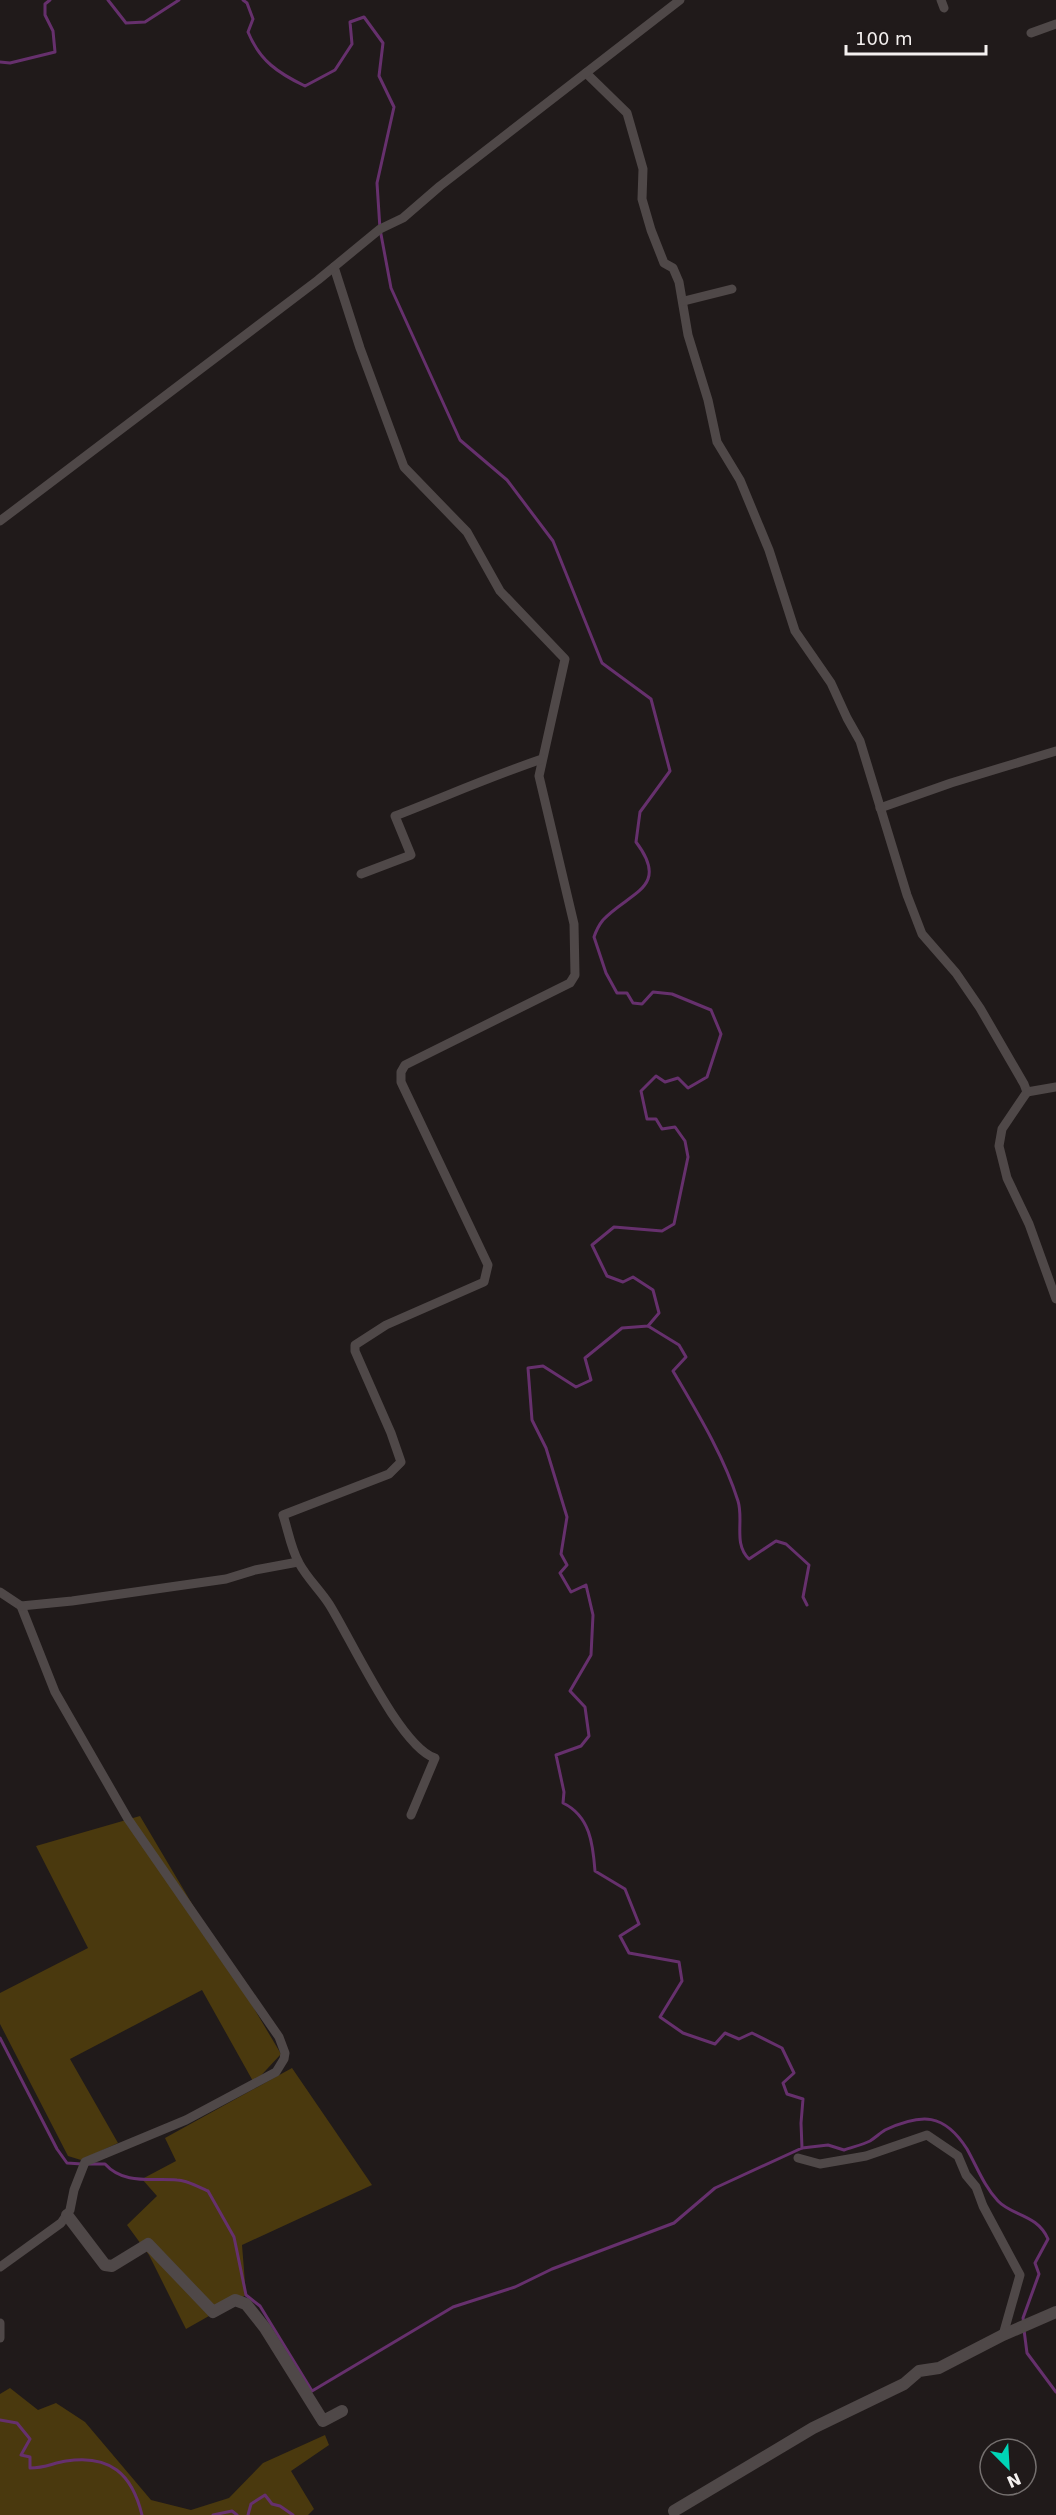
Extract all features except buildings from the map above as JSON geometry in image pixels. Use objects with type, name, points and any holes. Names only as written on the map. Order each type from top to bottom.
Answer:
[{"type":"street","points":[[0,521],[334,267],[380,229],[403,218],[440,186],[680,0]]},
{"type":"street","points":[[1031,33],[1056,24]]},
{"type":"street","points":[[586,73],[627,113],[643,169],[642,199],[664,263],[674,268],[684,301],[688,335],[708,400],[717,442],[740,480],[769,550],[795,631],[831,683],[860,741],[907,895],[922,934],[956,973],[980,1008],[1027,1092]]},
{"type":"street","points":[[334,267],[360,348],[405,467],[467,532],[500,591],[565,659],[539,776],[574,924],[575,975],[570,983],[405,1065],[401,1072],[401,1082],[410,1104],[472,1228],[488,1265],[488,1274],[484,1282],[386,1325],[355,1345],[355,1351],[392,1433],[401,1462],[388,1473],[283,1515],[298,1562],[329,1604],[386,1705],[418,1748],[425,1755],[435,1758],[411,1815]]},
{"type":"street","points":[[684,301],[732,289]]},
{"type":"street","points":[[880,808],[951,783],[1056,751]]},
{"type":"street","points":[[361,874],[411,855],[395,816],[458,792],[475,782],[542,759]]},
{"type":"street","points":[[1056,1087],[1027,1092],[1002,1129],[999,1146],[1007,1178],[1029,1224],[1056,1299]]},
{"type":"street","points":[[21,1606],[72,1602],[226,1579],[255,1570],[298,1562]]},
{"type":"street","points":[[0,1592],[21,1606],[55,1692],[128,1819],[255,2000],[279,2037],[285,2053],[276,2072],[186,2120],[98,2155],[85,2163],[67,2215],[61,2223],[0,2267]]},
{"type":"street","points":[[798,2158],[820,2164],[866,2156],[927,2135],[958,2156],[1020,2275],[1003,2335]]},
{"type":"street","points":[[67,2215],[105,2265],[112,2266],[148,2244],[213,2312],[235,2300],[246,2304],[265,2328],[323,2421],[342,2411]]},
{"type":"street","points":[[673,2514],[813,2428],[904,2384],[920,2371],[939,2368],[1003,2335],[1056,2312]]},
{"type":"street","points":[[0,2323],[2,2326],[0,2338]]},
{"type":"shaded area","points":[[140,1816],[281,2054],[254,2083],[202,1990],[70,2059],[118,2143],[81,2160],[68,2156],[0,2024],[0,1993],[88,1948],[36,1846]]},
{"type":"shaded area","points":[[292,2068],[372,2185],[242,2245],[246,2295],[186,2329],[149,2255],[127,2225],[157,2196],[142,2179],[176,2161],[165,2138]]},
{"type":"shaded area","points":[[10,2388],[38,2410],[56,2403],[85,2422],[151,2500],[191,2510],[229,2498],[263,2463],[325,2435],[329,2445],[291,2471],[314,2509],[308,2515],[0,2515],[0,2394]]},
{"type":"waterway","points":[[0,62],[10,63],[55,52],[53,31],[45,15],[45,4],[50,0]]},
{"type":"waterway","points":[[108,0],[126,23],[145,22],[179,0]]},
{"type":"waterway","points":[[88,2164],[105,2164],[112,2171],[129,2178],[185,2181],[208,2191],[234,2237],[246,2295],[260,2306],[312,2391],[453,2307],[515,2287],[552,2269],[674,2223],[715,2188],[802,2148],[803,2099],[787,2094],[783,2083],[794,2073],[782,2048],[752,2033],[739,2039],[725,2033],[715,2044],[683,2033],[660,2017],[682,1981],[679,1962],[629,1953],[620,1936],[639,1924],[625,1889],[595,1871],[591,1841],[584,1823],[579,1815],[563,1803],[564,1792],[556,1755],[581,1746],[589,1736],[585,1707],[570,1691],[591,1655],[593,1615],[586,1585],[571,1592],[560,1573],[567,1565],[561,1554],[567,1517],[546,1448],[532,1420],[528,1368],[543,1366],[576,1387],[591,1380],[585,1358],[622,1328],[648,1326],[659,1313],[653,1290],[633,1277],[623,1282],[607,1276],[592,1245],[614,1227],[662,1231],[674,1224],[688,1157],[685,1141],[675,1127],[662,1129],[656,1119],[647,1119],[641,1091],[656,1076],[665,1082],[678,1078],[688,1088],[707,1077],[721,1034],[711,1010],[672,994],[653,992],[642,1004],[633,1003],[627,993],[617,993],[606,973],[594,937],[603,920],[642,888],[648,880],[649,870],[646,857],[636,842],[640,812],[670,771],[651,699],[602,663],[553,541],[507,480],[460,440],[391,288],[380,229],[377,183],[394,107],[379,76],[383,43],[364,17],[350,22],[352,44],[335,70],[305,86],[278,71],[258,51],[248,32],[253,19],[247,3],[243,0]]},
{"type":"waterway","points":[[648,1326],[679,1345],[686,1357],[673,1371],[709,1434],[732,1484],[740,1508],[740,1539],[744,1553],[749,1559],[776,1541],[786,1544],[809,1565],[803,1597],[807,1605]]},
{"type":"waterway","points":[[0,2038],[57,2149],[67,2163],[82,2164]]},
{"type":"waterway","points":[[802,2148],[828,2145],[844,2150],[864,2144],[898,2124],[921,2119],[941,2123],[950,2128],[967,2149],[985,2183],[998,2201],[1038,2225],[1048,2239],[1035,2263],[1039,2274],[1023,2318],[1024,2324]]},
{"type":"waterway","points":[[1024,2330],[1027,2353],[1056,2392]]},
{"type":"waterway","points":[[0,2420],[17,2423],[30,2439],[21,2455],[30,2457],[30,2468],[81,2460],[107,2464],[117,2470],[132,2488],[142,2515]]},
{"type":"waterway","points":[[248,2515],[251,2504],[265,2495],[272,2504],[280,2506],[293,2515]]},
{"type":"waterway","points":[[213,2515],[232,2511],[237,2515]]}]
